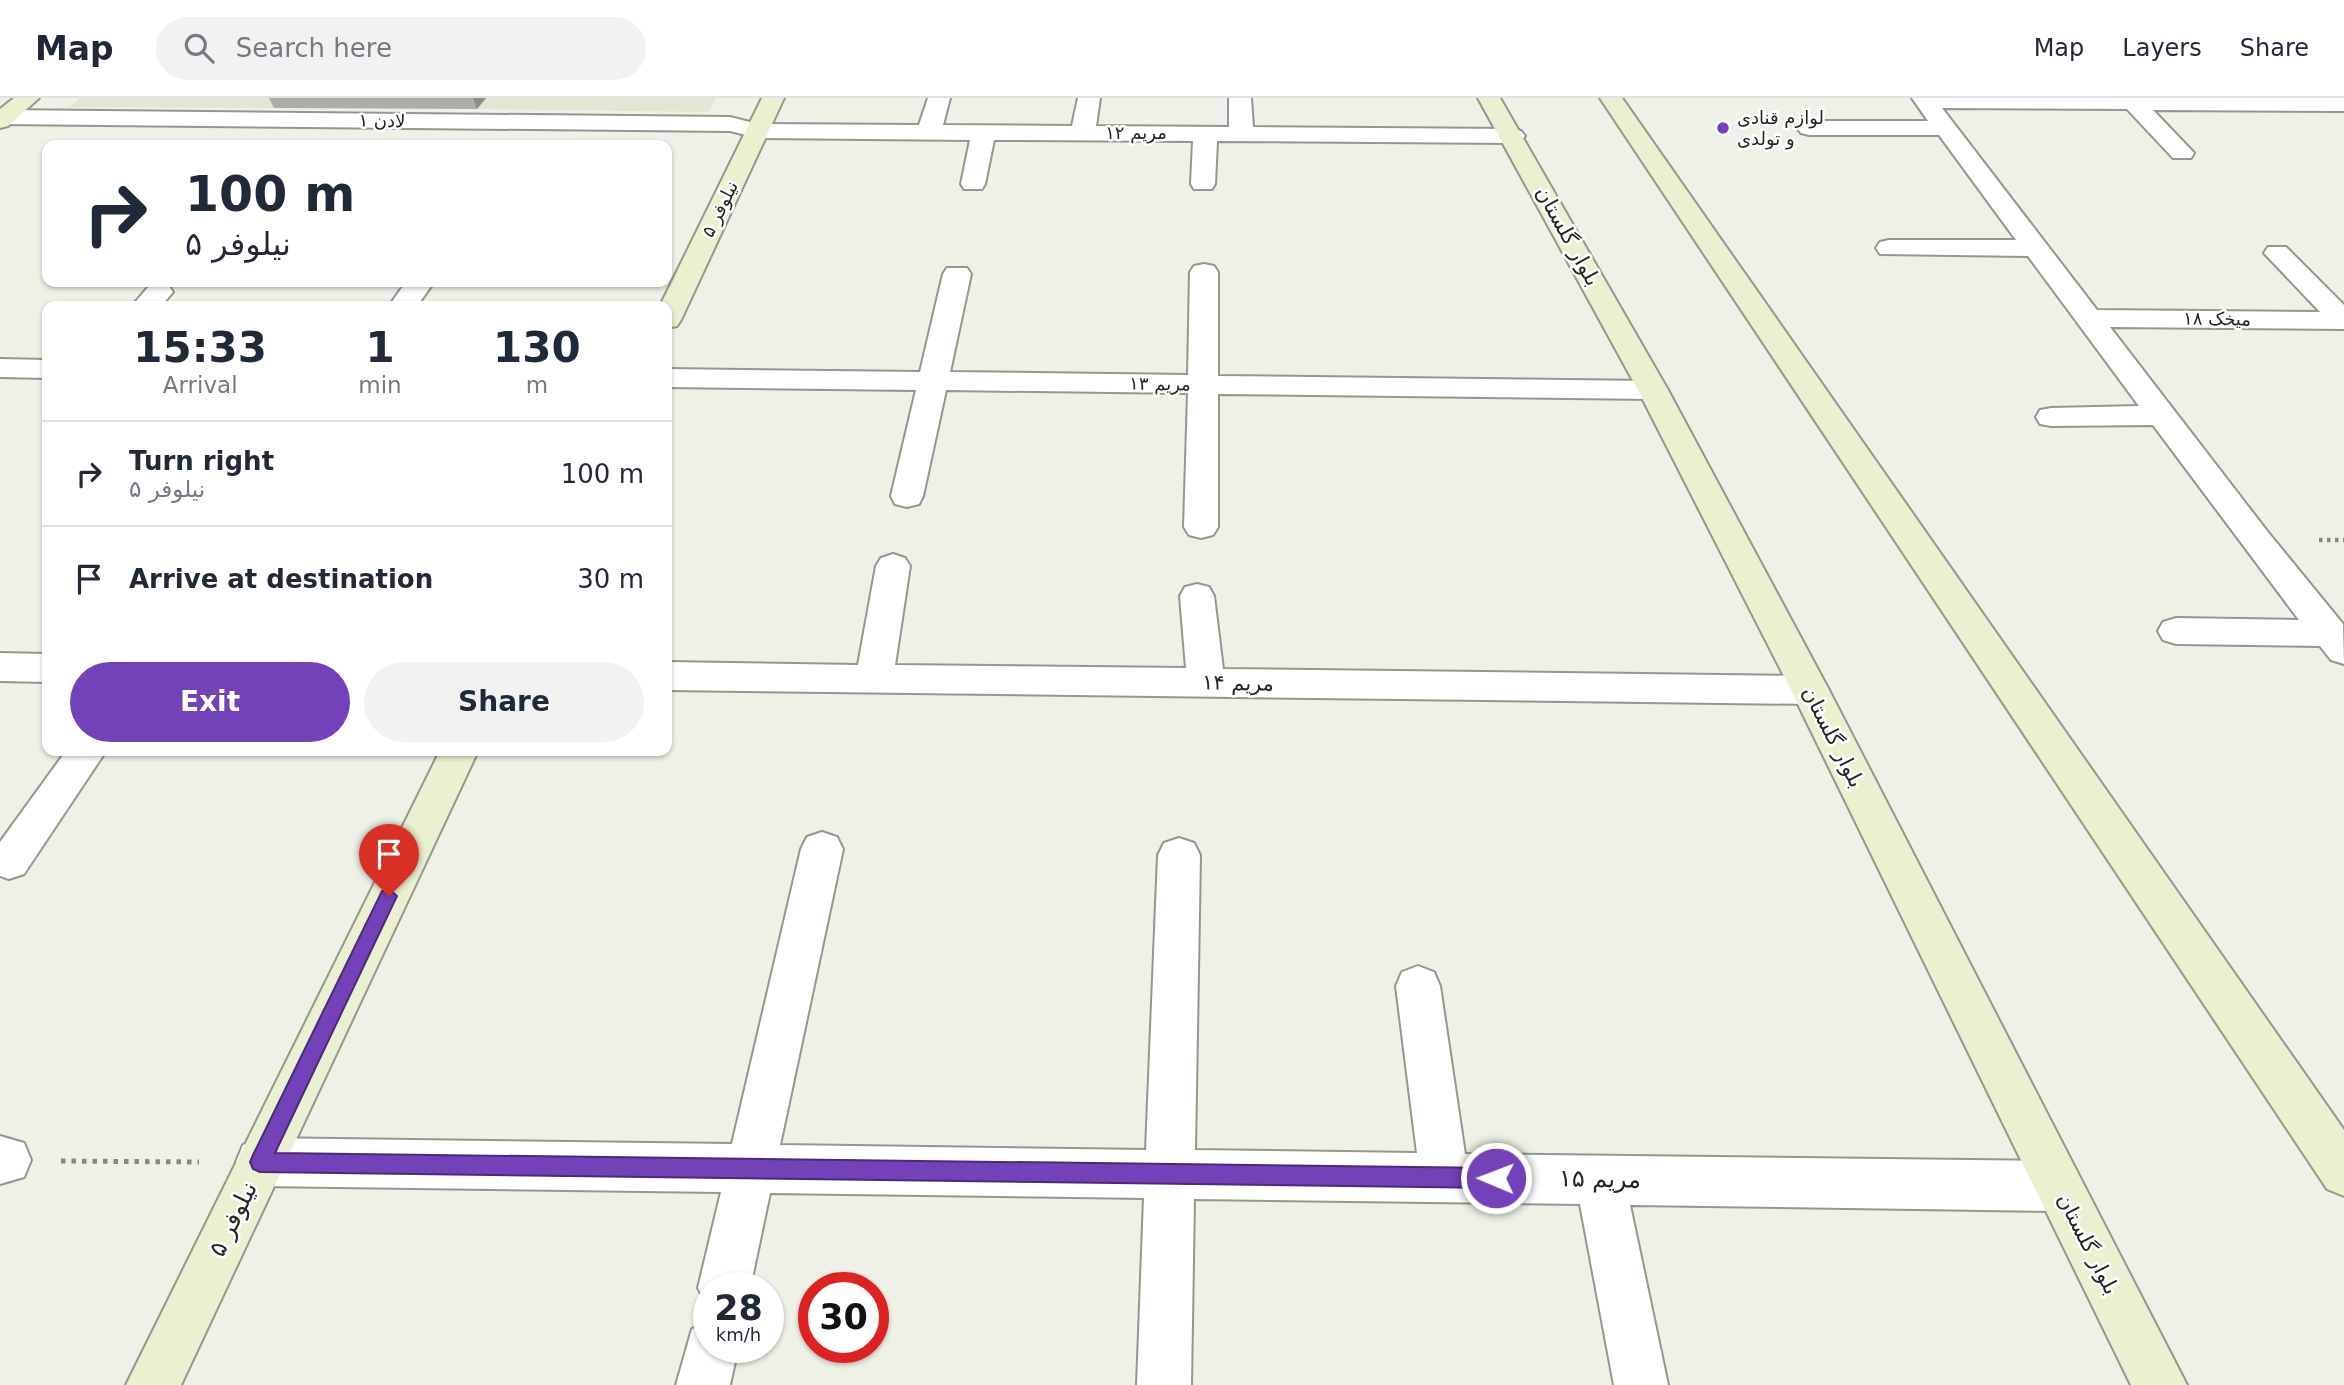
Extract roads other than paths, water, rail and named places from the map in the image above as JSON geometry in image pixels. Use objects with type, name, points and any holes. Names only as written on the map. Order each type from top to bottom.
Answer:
[{"type":"main road","points":[[2,118],[28,98]]},
{"type":"main road","name":"نیلوفر ۵","points":[[672,310],[773,98]]},
{"type":"main road","name":"بلوار گلستان","points":[[1489,98],[1513,136],[1653,390],[1810,690],[2160,1385]]},
{"type":"main road","points":[[1611,98],[2344,1172]]},
{"type":"main road","name":"نیلوفر ۵","points":[[153,1385],[457,756]]},
{"type":"street","points":[[929,132],[939,98]]},
{"type":"street","points":[[1083,133],[1088,98]]},
{"type":"street","points":[[1240,98],[1241,134]]},
{"type":"street","points":[[1924,99],[2344,104]]},
{"type":"street","points":[[1924,99],[2255,539],[2337,642]]},
{"type":"street","points":[[2133,102],[2182,153]]},
{"type":"street","name":"لادن ۱","points":[[2,118],[730,124],[758,131]]},
{"type":"street","points":[[294,140],[314,120]]},
{"type":"street","points":[[508,140],[520,122]]},
{"type":"street","points":[[1809,128],[1945,128]]},
{"type":"street","name":"مریم ۱۲","points":[[758,131],[1513,136]]},
{"type":"street","points":[[973,184],[984,132]]},
{"type":"street","points":[[1203,184],[1205,134]]},
{"type":"street","points":[[1889,248],[2037,248]]},
{"type":"street","points":[[2277,253],[2344,321]]},
{"type":"street","points":[[1201,527],[1205,384],[1204,272]]},
{"type":"street","points":[[907,496],[957,274]]},
{"type":"street","name":"میخک ۱۸","points":[[2090,318],[2344,321]]},
{"type":"street","points":[[0,368],[42,369]]},
{"type":"street","name":"مریم ۱۳","points":[[672,378],[1653,390]]},
{"type":"street","points":[[2051,417],[2164,415]]},
{"type":"street","points":[[873,678],[893,566]]},
{"type":"street","points":[[1197,596],[1206,683]]},
{"type":"street","points":[[2176,631],[2337,642]]},
{"type":"street","points":[[0,667],[42,668]]},
{"type":"street","name":"مریم ۱۴","points":[[672,676],[1810,690]]},
{"type":"street","points":[[9,862],[83,756]]},
{"type":"street","points":[[728,1272],[822,849]]},
{"type":"street","points":[[1164,1385],[1179,855]]},
{"type":"street","points":[[1418,986],[1444,1177]]},
{"type":"street","name":"مریم ۱۵","points":[[260,1162],[2058,1185]]},
{"type":"street","points":[[1600,1179],[1641,1385]]},
{"type":"street","points":[[703,1385],[708,1363]]},
{"type":"place","name":"لوازم قنادی و تولدی","points":[[1723,128]]}]
